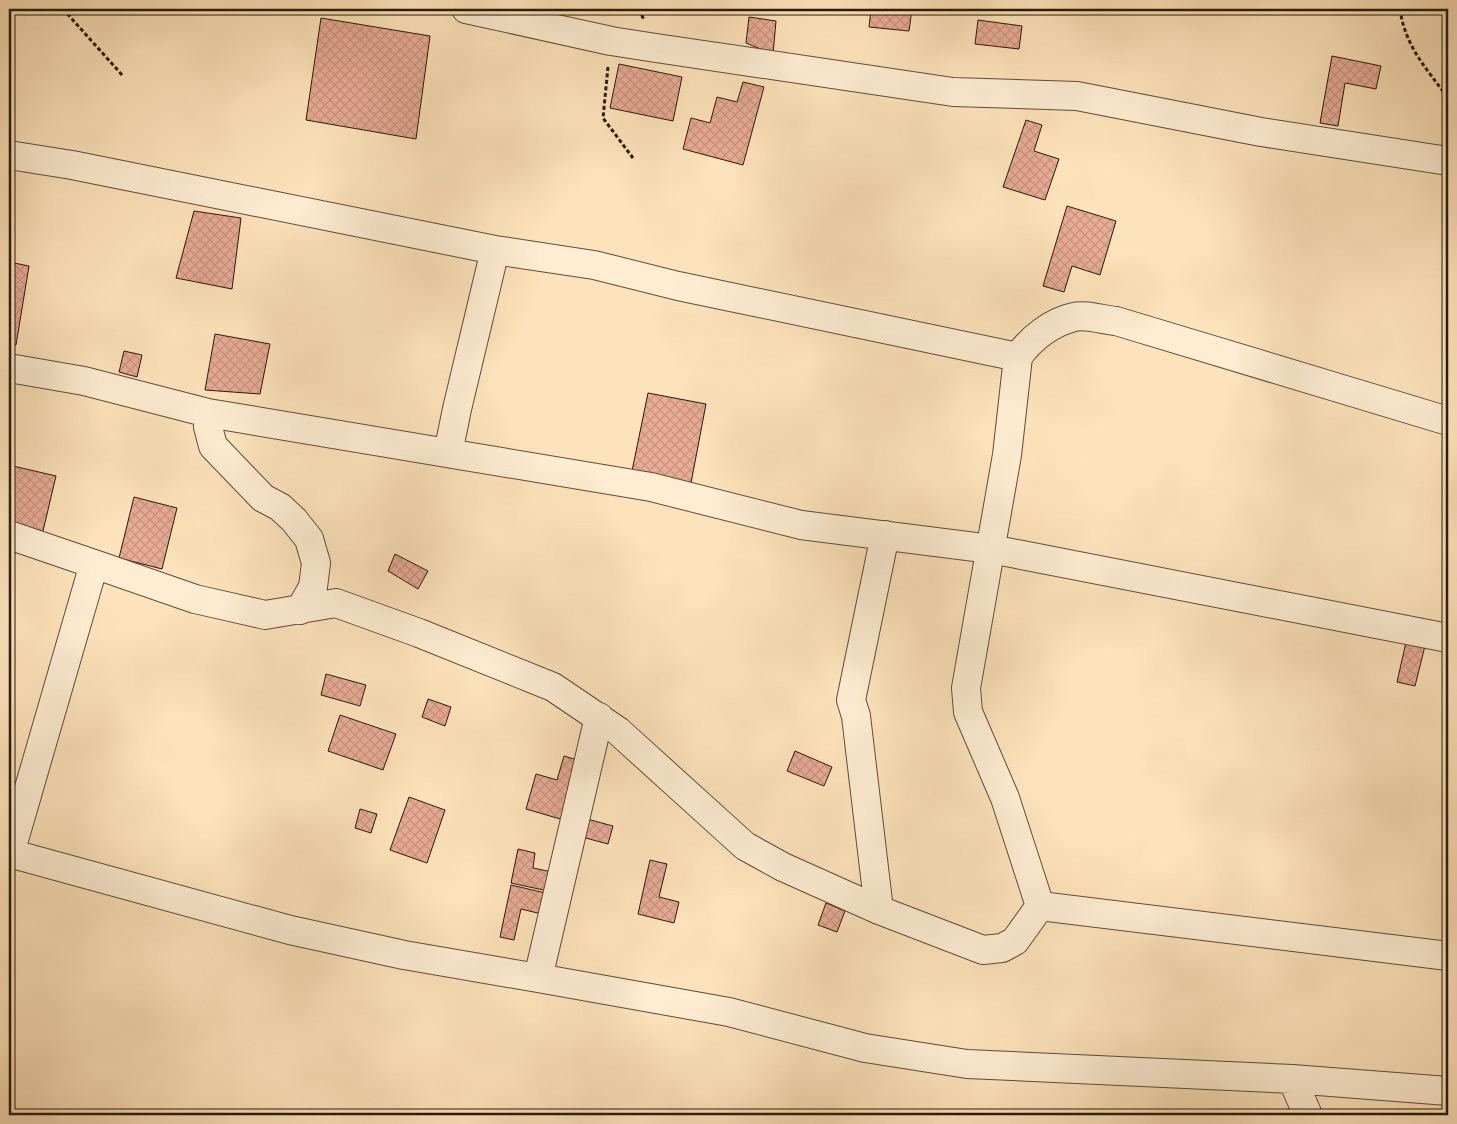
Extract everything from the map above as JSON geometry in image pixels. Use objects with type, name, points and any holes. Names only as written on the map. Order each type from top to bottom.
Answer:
[{"type":"street","points":[[466,9],[611,42],[952,92],[1077,96],[1261,132],[1448,161]]},
{"type":"street","points":[[9,155],[72,165],[495,250],[594,265],[678,286],[1018,357]]},
{"type":"street","points":[[448,453],[456,409],[495,250]]},
{"type":"street","points":[[1040,906],[1005,798],[968,712],[966,688],[1007,455],[1018,357],[1027,343],[1056,324],[1075,317],[1116,321],[1448,421]]},
{"type":"street","points":[[9,368],[84,381],[208,412],[651,487],[801,525],[991,550],[1448,638]]},
{"type":"street","points":[[208,412],[208,427],[213,446],[263,498],[280,507],[310,539],[316,563],[313,587],[300,610]]},
{"type":"street","points":[[9,535],[195,599],[265,615],[336,603],[410,629],[553,687],[618,731],[745,846],[784,867],[879,910],[983,950],[1002,948],[1015,941],[1040,906]]},
{"type":"street","points":[[879,910],[856,716],[851,700],[885,535]]},
{"type":"street","points":[[94,564],[9,855],[290,930],[404,955],[729,1012],[865,1048],[967,1064],[1292,1079],[1448,1091]]},
{"type":"street","points":[[538,978],[599,717]]},
{"type":"street","points":[[1040,906],[1448,956]]},
{"type":"street","points":[[1292,1079],[1308,1115]]},
{"type":"path","points":[[63,9],[123,76]]},
{"type":"path","points":[[1400,9],[1403,29],[1413,50],[1448,98]]},
{"type":"path","points":[[611,42],[603,118],[633,158]]},
{"type":"building","points":[[540,9],[564,9],[564,12]]},
{"type":"building","points":[[871,9],[912,9],[909,31],[869,27]]},
{"type":"building","points":[[749,17],[776,21],[773,54],[746,43]]},
{"type":"building","points":[[321,18],[430,36],[416,139],[306,120]]},
{"type":"building","points":[[978,20],[1022,26],[1019,49],[975,44]]},
{"type":"building","points":[[1332,56],[1381,66],[1376,89],[1345,83],[1338,126],[1320,123]]},
{"type":"building","points":[[619,64],[682,77],[673,121],[610,108]]},
{"type":"building","points":[[743,82],[764,87],[743,165],[683,149],[691,118],[710,123],[717,97],[737,102]]},
{"type":"building","points":[[1026,120],[1042,125],[1034,151],[1059,159],[1045,200],[1003,187]]},
{"type":"building","points":[[1067,206],[1116,221],[1100,275],[1072,266],[1064,292],[1043,286]]},
{"type":"building","points":[[194,211],[241,218],[232,289],[176,278]]},
{"type":"building","points":[[9,262],[29,266],[16,345],[9,343]]},
{"type":"building","points":[[215,334],[270,344],[260,394],[205,390]]},
{"type":"building","points":[[124,351],[142,355],[137,377],[119,372]]},
{"type":"building","points":[[648,393],[706,404],[691,483],[632,471]]},
{"type":"building","points":[[9,465],[56,476],[43,531],[9,523]]},
{"type":"building","points":[[134,497],[177,508],[162,569],[119,558]]},
{"type":"building","points":[[395,554],[428,571],[418,589],[388,571]]},
{"type":"building","points":[[1406,642],[1425,646],[1415,686],[1397,682]]},
{"type":"building","points":[[326,674],[366,685],[360,706],[321,695]]},
{"type":"building","points":[[428,699],[451,707],[445,726],[422,717]]},
{"type":"building","points":[[340,715],[396,734],[383,770],[328,751]]},
{"type":"building","points":[[795,751],[832,767],[824,786],[787,771]]},
{"type":"building","points":[[564,756],[584,762],[567,821],[526,809],[536,774],[557,780]]},
{"type":"building","points":[[409,797],[445,810],[427,863],[390,850]]},
{"type":"building","points":[[360,809],[377,814],[371,833],[355,828]]},
{"type":"building","points":[[587,819],[613,826],[608,844],[582,837]]},
{"type":"building","points":[[518,849],[535,853],[533,868],[552,872],[548,891],[511,883]]},
{"type":"building","points":[[650,860],[667,864],[659,897],[679,902],[674,923],[638,914]]},
{"type":"building","points":[[511,885],[550,894],[546,915],[521,909],[514,940],[500,937]]},
{"type":"building","points":[[826,903],[845,911],[837,932],[818,925]]}]
